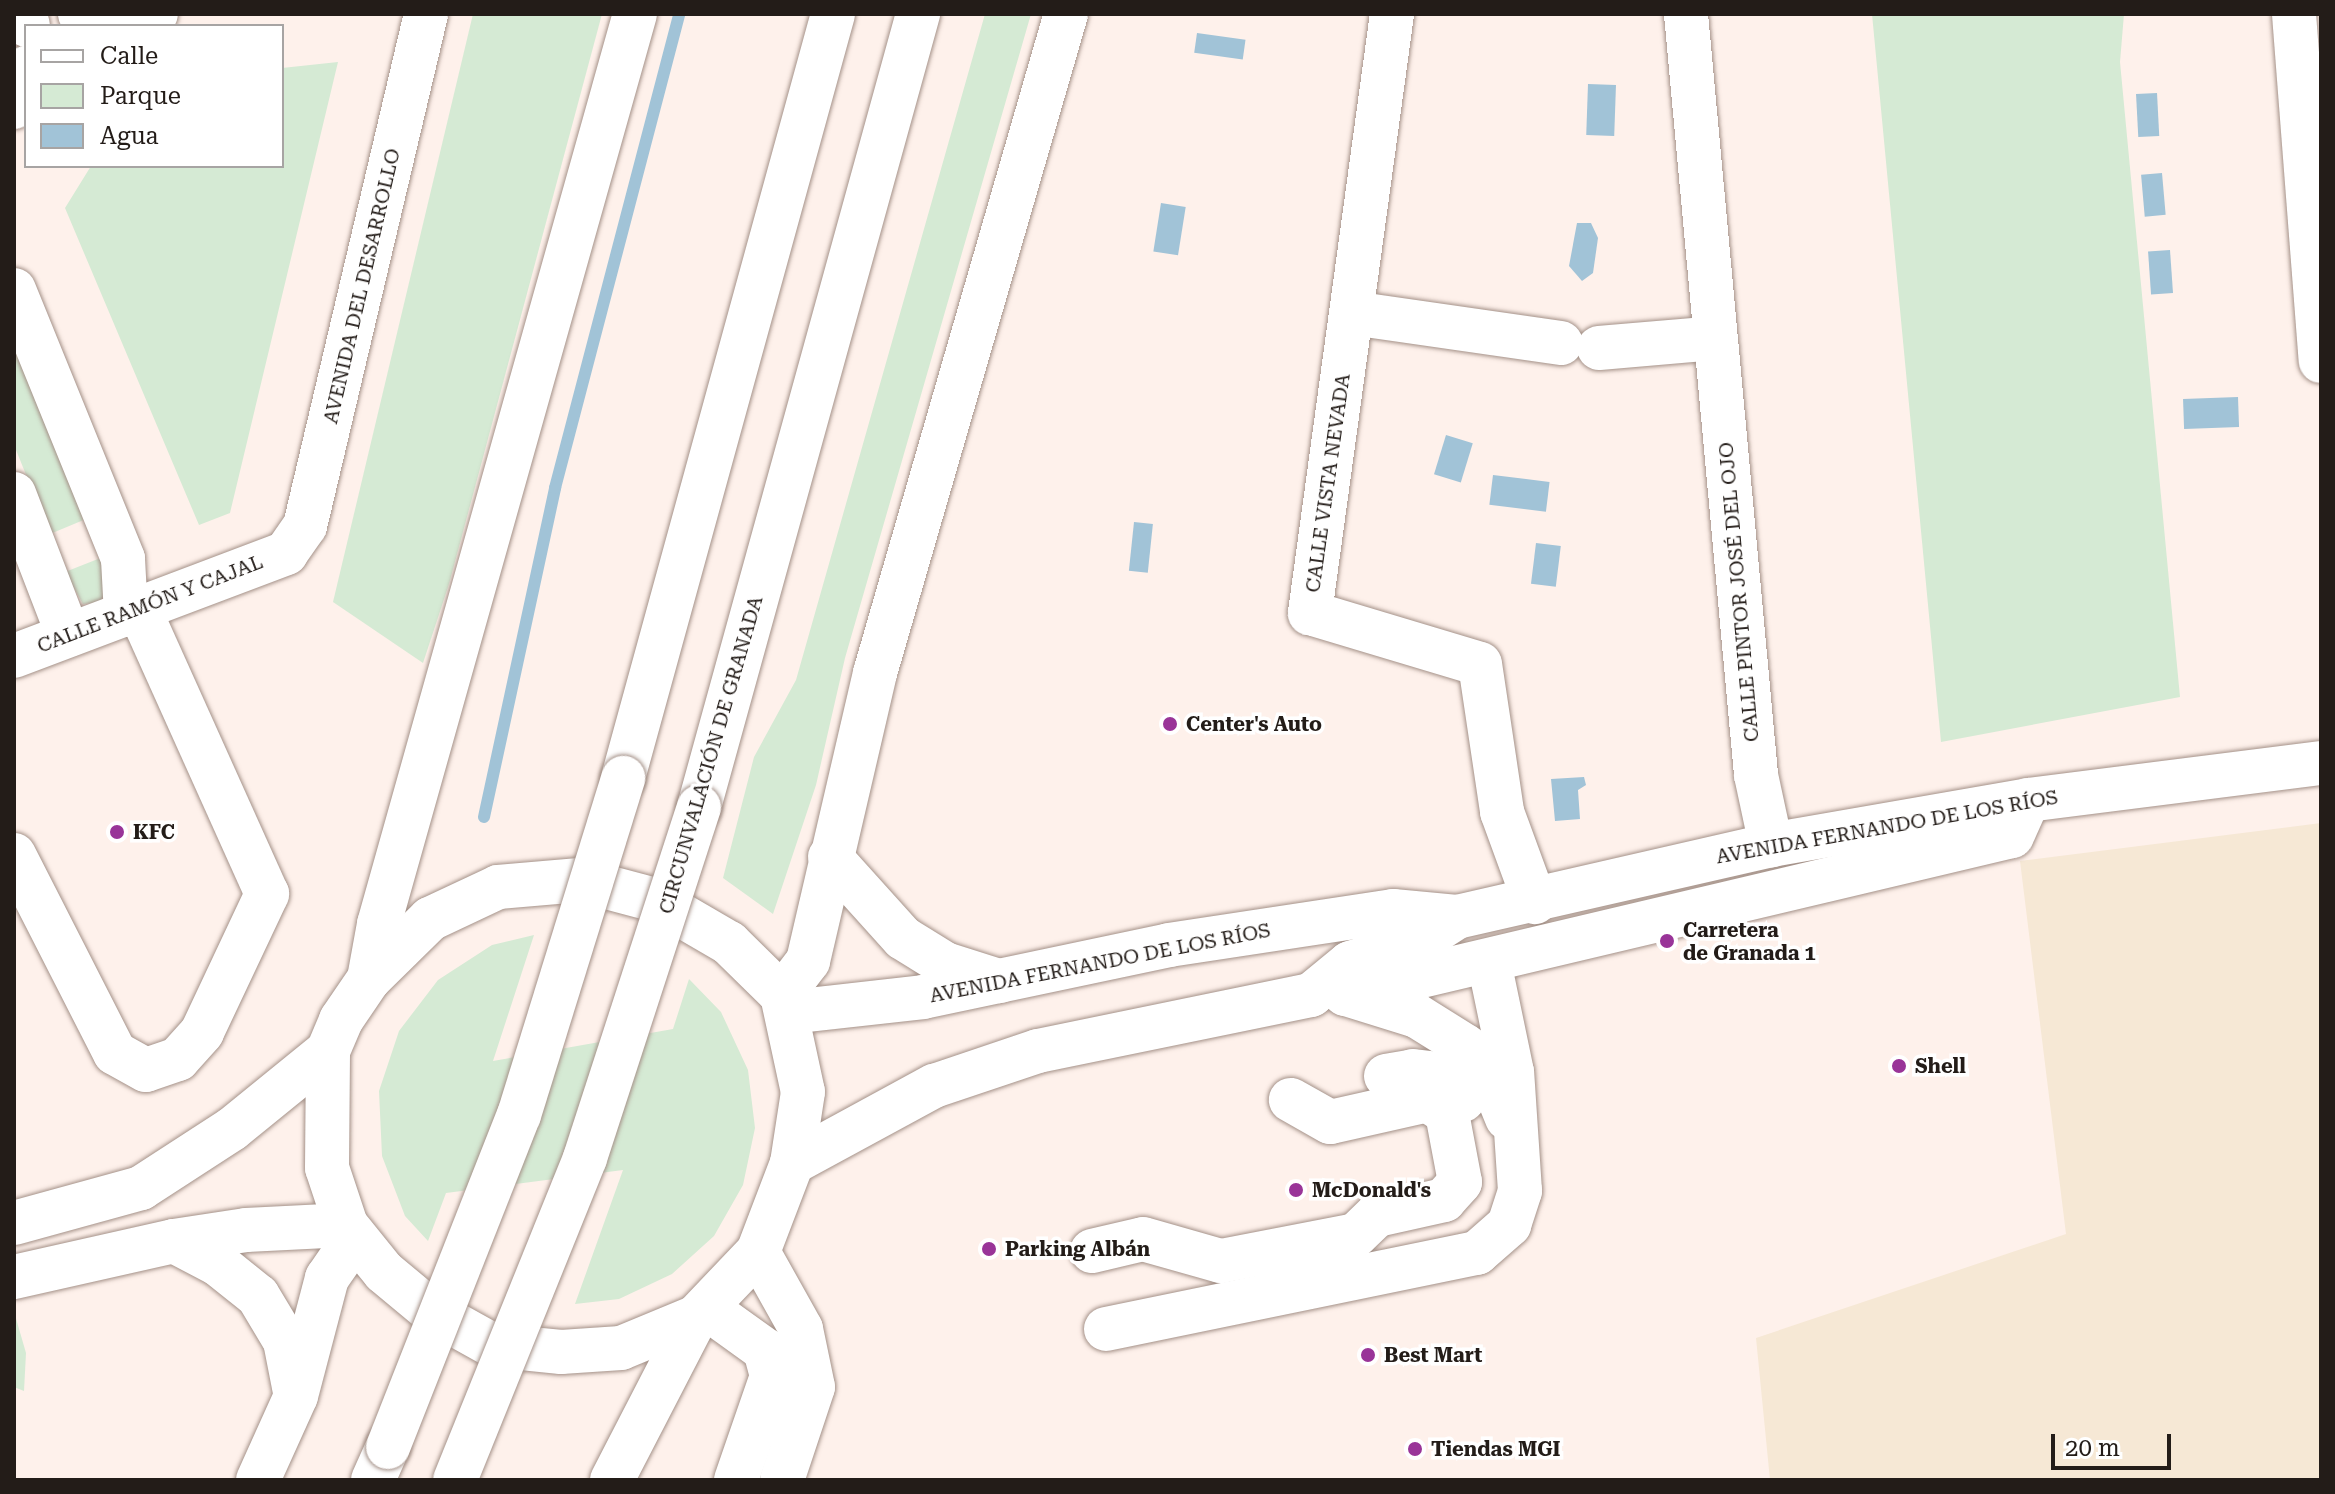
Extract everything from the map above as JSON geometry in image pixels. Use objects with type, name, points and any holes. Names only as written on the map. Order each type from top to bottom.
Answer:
[{"type":"main road","points":[[88,20],[156,14]]},
{"type":"main road","name":"AVENIDA DEL DESARROLLO","points":[[286,553],[305,526],[426,14]]},
{"type":"main road","points":[[369,979],[379,924],[635,14]]},
{"type":"main road","points":[[381,1464],[519,1115],[623,778],[833,14]]},
{"type":"main road","name":"CIRCUNVALACIÓN DE GRANADA","points":[[455,1480],[585,1158],[699,807],[918,14]]},
{"type":"main road","points":[[786,1004],[808,961],[875,673],[1066,14]]},
{"type":"main road","name":"CALLE VISTA NEVADA","points":[[1392,14],[1310,613],[1480,664],[1502,812],[1535,902]]},
{"type":"main road","name":"CALLE PINTOR JOSÉ DEL OJO","points":[[1686,14],[1756,775],[1771,845]]},
{"type":"main road","points":[[2294,14],[2321,361]]},
{"type":"main road","points":[[14,107],[24,74]]},
{"type":"main road","points":[[14,290],[143,608],[267,894],[202,1032],[178,1059],[146,1070],[115,1053],[14,855]]},
{"type":"main road","points":[[1352,313],[1580,346],[1715,338]]},
{"type":"main road","points":[[14,494],[50,586],[38,647]]},
{"type":"main road","name":"CALLE RAMÓN Y CAJAL","points":[[38,647],[286,553]]},
{"type":"main road","name":"AVENIDA FERNANDO DE LOS RÍOS","points":[[786,1004],[1002,981],[1169,945],[1393,911],[1457,917],[1535,902],[1771,845],[2028,800],[2321,763]]},
{"type":"main road","points":[[1328,994],[1489,962],[1752,894],[2012,836],[2028,800]]},
{"type":"main road","points":[[830,857],[903,938],[945,964],[1002,981]]},
{"type":"main road","points":[[612,1480],[702,1313],[758,1252],[792,1163],[803,1092],[786,1004],[729,943],[655,900],[580,880],[498,887],[430,919],[369,979],[341,1020],[328,1051],[327,1168],[350,1232],[431,1311],[492,1345],[561,1352],[621,1348],[702,1313]]},
{"type":"main road","name":"AVENIDA FERNANDO DE LOS RÍOS","points":[[792,1163],[934,1086],[1038,1051],[1328,994],[1350,963],[1418,942],[1457,917]]},
{"type":"main road","points":[[1106,1329],[1477,1253],[1509,1225],[1520,1191],[1512,1072],[1489,962]]},
{"type":"main road","points":[[1328,994],[1417,1016],[1465,1046],[1492,1081],[1515,1139]]},
{"type":"main road","points":[[14,1223],[141,1188],[232,1129],[328,1051]]},
{"type":"main road","points":[[1386,1076],[1425,1072],[1455,1086],[1466,1106],[1482,1183],[1459,1218],[1403,1231],[1391,1244],[1397,1270]]},
{"type":"main road","points":[[1092,1251],[1143,1239],[1221,1261],[1356,1235],[1377,1215],[1444,1200],[1460,1182],[1447,1113],[1428,1100],[1330,1122],[1291,1100]]},
{"type":"main road","points":[[14,1277],[174,1241],[246,1230],[350,1232]]},
{"type":"main road","points":[[258,1480],[296,1396],[327,1278],[350,1232]]},
{"type":"main road","points":[[174,1241],[218,1264],[258,1296],[285,1341],[296,1396]]},
{"type":"main road","points":[[758,1252],[801,1329],[813,1387],[782,1480]]},
{"type":"main road","points":[[702,1313],[765,1350],[772,1376],[736,1480]]},
{"type":"shaded area","points":[[2321,823],[2321,1480],[1770,1480],[1756,1338],[2066,1234],[2020,861]]},
{"type":"green space","points":[[473,14],[602,14],[449,584],[423,663],[333,602]]},
{"type":"green space","points":[[985,14],[1031,14],[845,658],[816,785],[773,914],[723,878],[754,757],[796,680]]},
{"type":"green space","points":[[1872,14],[2124,14],[2120,62],[2180,697],[1941,742]]},
{"type":"green space","points":[[338,62],[230,513],[199,525],[65,208],[90,168],[284,168],[284,68]]},
{"type":"green space","points":[[14,344],[86,519],[50,534],[14,445]]},
{"type":"green space","points":[[103,557],[112,579],[103,602],[83,604],[65,572]]},
{"type":"green space","points":[[534,935],[493,1061],[673,1029],[689,979],[721,1012],[748,1070],[755,1128],[743,1185],[714,1236],[672,1274],[619,1299],[575,1304],[623,1170],[446,1193],[428,1241],[405,1216],[382,1156],[379,1091],[399,1031],[438,980],[492,945]]},
{"type":"green space","points":[[15,1315],[26,1353],[24,1391],[14,1387]]},
{"type":"water","points":[[1197,33],[1246,40],[1243,60],[1194,53]]},
{"type":"water","points":[[1588,84],[1616,85],[1614,136],[1586,135]]},
{"type":"water","points":[[2157,93],[2159,136],[2138,137],[2136,94]]},
{"type":"water","points":[[2162,173],[2166,215],[2145,217],[2141,175]]},
{"type":"water","points":[[1161,203],[1186,207],[1178,255],[1153,251]]},
{"type":"water","points":[[1577,223],[1591,223],[1598,238],[1593,273],[1582,281],[1569,266]]},
{"type":"water","points":[[2170,250],[2173,293],[2151,294],[2148,252]]},
{"type":"water","points":[[2238,397],[2239,427],[2184,429],[2183,399]]},
{"type":"water","points":[[1446,435],[1473,443],[1461,482],[1434,474]]},
{"type":"water","points":[[1493,475],[1550,482],[1546,512],[1489,505]]},
{"type":"water","points":[[1134,522],[1153,524],[1148,573],[1129,571]]},
{"type":"water","points":[[1536,543],[1561,546],[1556,587],[1531,584]]},
{"type":"water","points":[[1584,777],[1586,785],[1578,790],[1580,819],[1555,821],[1551,779]]},
{"type":"waterway","points":[[484,817],[555,488],[679,14]]},
{"type":"place","name":"Center's Auto","points":[[1170,724]]},
{"type":"place","name":"KFC","points":[[117,832]]},
{"type":"place","name":"Carretera de Granada 1","points":[[1667,941]]},
{"type":"place","name":"Shell","points":[[1899,1066]]},
{"type":"place","name":"McDonald's","points":[[1296,1190]]},
{"type":"place","name":"Parking Albán","points":[[989,1249]]},
{"type":"place","name":"Best Mart","points":[[1368,1355]]},
{"type":"place","name":"Tiendas MGI","points":[[1415,1449]]}]
